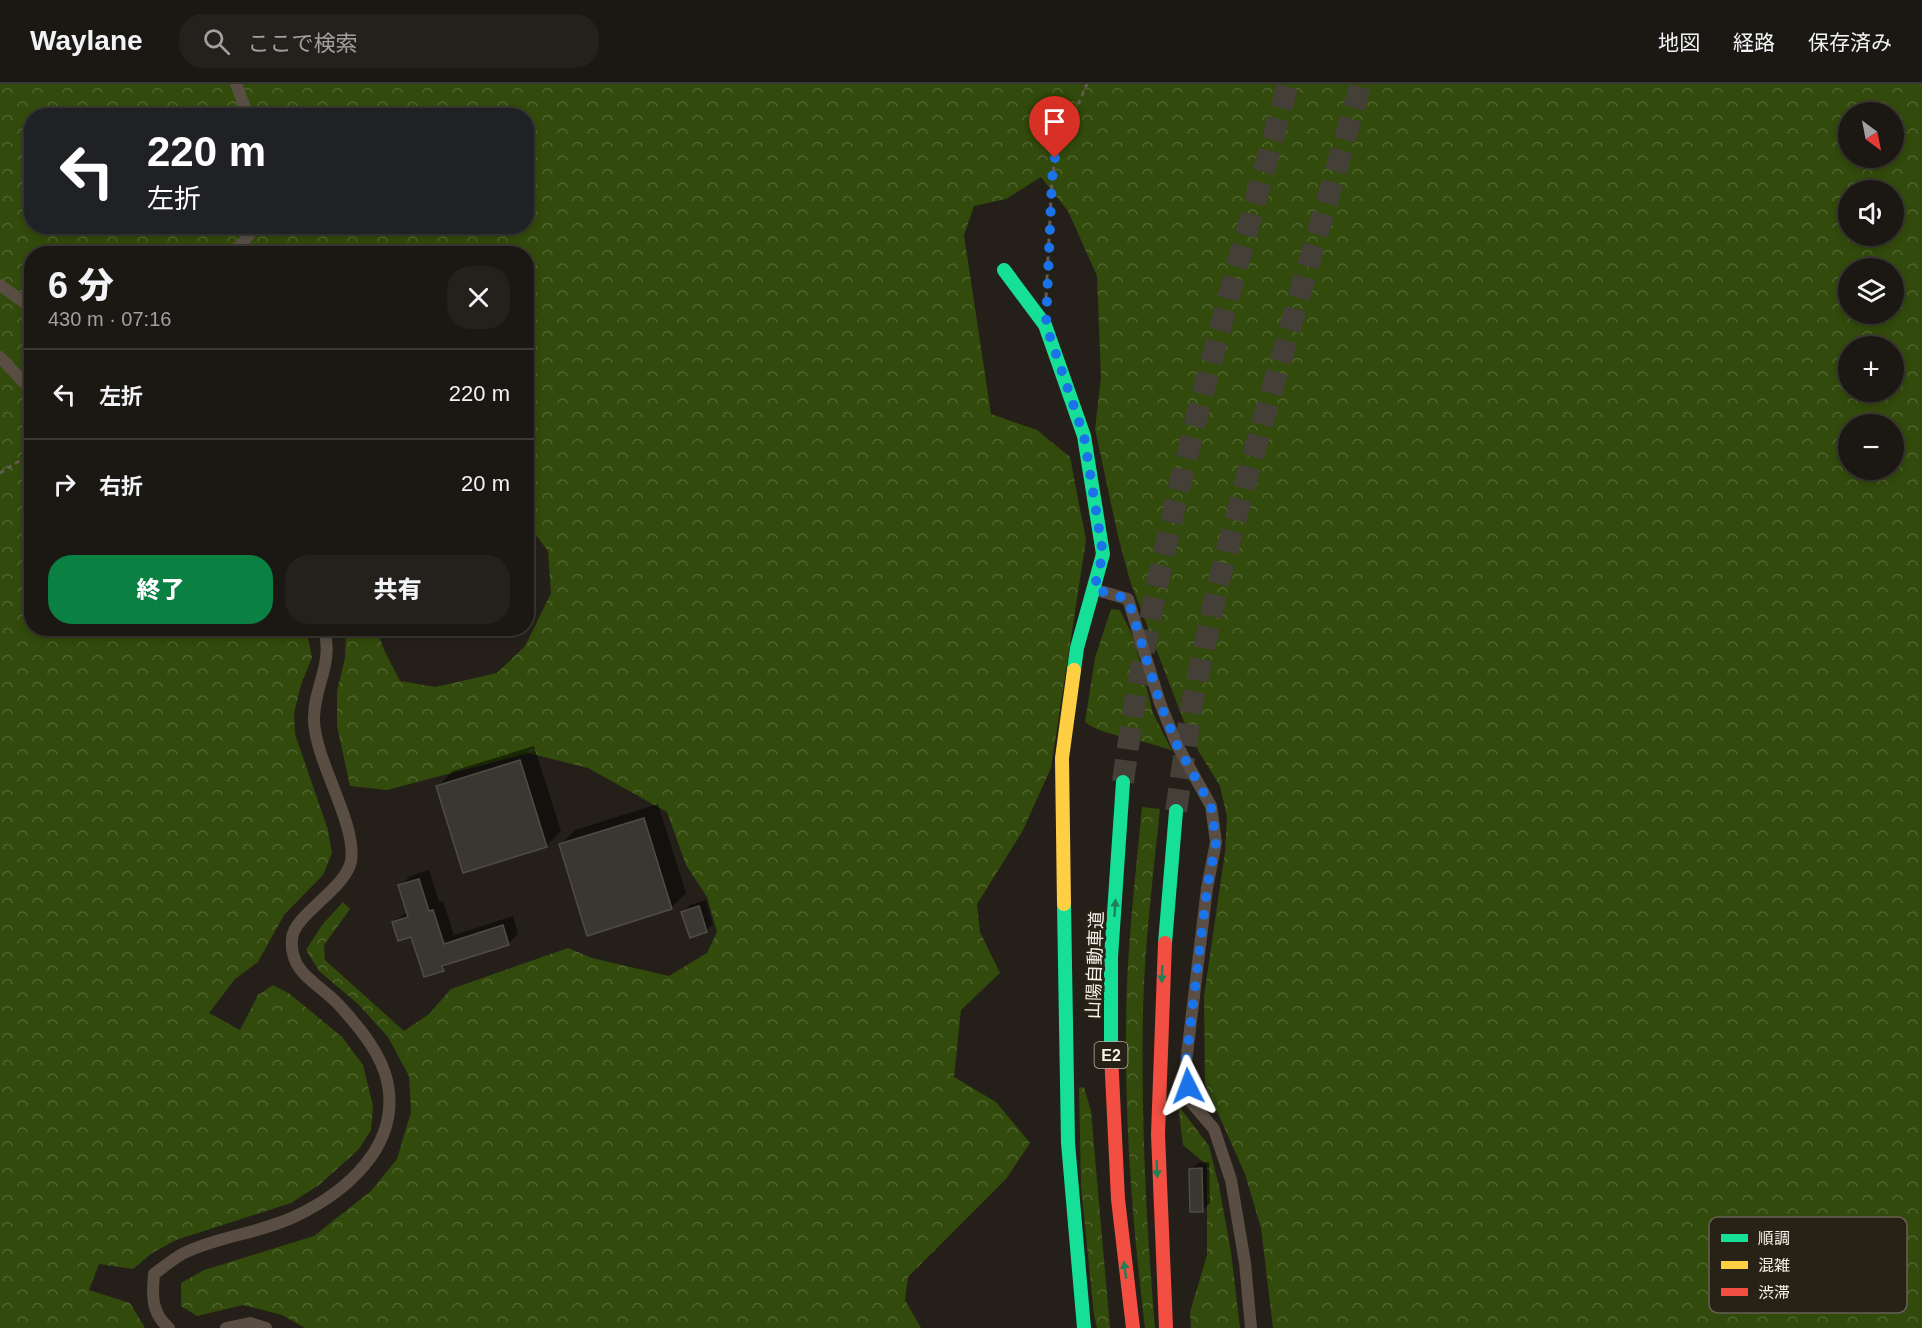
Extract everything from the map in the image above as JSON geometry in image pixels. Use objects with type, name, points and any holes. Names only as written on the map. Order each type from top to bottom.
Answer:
[{"type":"main road","points":[[1004,270],[1046,325],[1084,436],[1103,554],[1077,648],[1062,758],[1068,1143],[1084,1328]]},
{"type":"main road","name":"山陽自動車道","points":[[1124,782],[1110,980],[1111,1114],[1122,1252],[1132,1328]]},
{"type":"main road","points":[[1166,1328],[1160,1258],[1157,1156],[1158,1066],[1164,932],[1176,811]]},
{"type":"street","points":[[236,84],[245,108]]},
{"type":"street","points":[[240,246],[250,234]]},
{"type":"street","points":[[0,285],[24,302]]},
{"type":"street","points":[[0,357],[24,382]]},
{"type":"street","points":[[1094,589],[1128,599],[1160,703],[1177,745],[1211,806],[1216,842],[1207,888],[1185,1071],[1191,1102],[1214,1129],[1231,1180],[1245,1263],[1251,1328]]},
{"type":"street","points":[[169,1328],[160,1321],[151,1297],[154,1274],[184,1253],[295,1216],[344,1188],[377,1150],[387,1123],[388,1086],[374,1049],[338,1004],[306,978],[293,961],[291,937],[307,915],[338,884],[351,862],[349,835],[319,748],[314,721],[317,693],[329,647],[326,636]]},
{"type":"street","points":[[226,1328],[250,1323],[266,1328]]},
{"type":"path","points":[[1046,325],[1052,179],[1065,131],[1087,84]]},
{"type":"path","points":[[0,473],[24,458]]},
{"type":"green space","points":[[0,84],[1922,84],[1922,1328],[1273,1328],[1261,1228],[1245,1174],[1205,1084],[1204,996],[1225,852],[1227,817],[1220,786],[1199,752],[1183,719],[1130,581],[1095,429],[1101,378],[1097,276],[1068,211],[1041,177],[1006,199],[974,206],[964,235],[991,414],[1037,430],[1070,457],[1086,540],[1051,768],[1022,832],[977,904],[980,932],[1000,973],[961,1010],[954,1077],[996,1102],[1030,1143],[1006,1179],[908,1277],[905,1300],[921,1328],[305,1328],[282,1315],[243,1305],[197,1316],[181,1306],[181,1283],[204,1270],[314,1236],[371,1191],[397,1159],[411,1112],[409,1076],[388,1037],[358,1004],[319,971],[306,950],[322,925],[343,902],[350,909],[324,945],[325,960],[404,1031],[429,1014],[451,989],[568,948],[592,958],[669,976],[707,953],[717,932],[707,897],[686,865],[667,812],[588,768],[528,753],[387,790],[350,786],[337,726],[337,691],[345,658],[346,636],[379,636],[400,681],[435,687],[497,673],[525,646],[530,636],[534,636],[534,628],[551,593],[548,551],[534,532],[534,246],[24,246],[24,636],[307,636],[312,657],[301,685],[294,713],[295,734],[328,830],[332,853],[323,875],[284,915],[258,962],[235,979],[209,1013],[240,1030],[258,995],[273,985],[290,994],[342,1037],[363,1065],[373,1106],[371,1130],[359,1149],[319,1185],[291,1203],[176,1240],[152,1253],[133,1269],[99,1264],[89,1290],[130,1303],[145,1328],[0,1328]]},
{"type":"green space","points":[[1111,609],[1120,610],[1134,639],[1153,713],[1172,751],[1114,735],[1085,722],[1095,658]]},
{"type":"green space","points":[[1142,807],[1160,809],[1143,1009],[1145,1169],[1155,1328],[1145,1328],[1133,1216],[1127,1104],[1128,974]]},
{"type":"green space","points":[[1084,1087],[1091,1111],[1110,1328],[1097,1328],[1094,1315],[1081,1187],[1079,1088]]},
{"type":"green space","points":[[1178,1105],[1209,1146],[1231,1252],[1240,1328],[1191,1328],[1190,1312],[1207,1255],[1207,1165],[1183,1145]]},
{"type":"building","points":[[520,760],[547,847],[463,873],[436,786]]},
{"type":"building","points":[[644,818],[672,909],[587,936],[559,844]]},
{"type":"building","points":[[419,879],[429,911],[433,910],[444,944],[503,925],[509,945],[442,966],[444,971],[424,977],[411,937],[398,941],[392,922],[408,917],[398,885]]},
{"type":"building","points":[[699,906],[707,932],[690,938],[681,912]]},
{"type":"building","points":[[1202,1168],[1203,1212],[1190,1212],[1189,1169]]},
{"type":"tunnel","points":[[1123,782],[1153,604],[1172,517],[1216,344],[1288,84]]},
{"type":"tunnel","points":[[1176,811],[1192,703],[1219,581],[1361,84]]},
{"type":"traffic: fast","points":[[1004,270],[1045,325],[1084,436],[1103,554],[1077,648],[1074,670]]},
{"type":"traffic: fast","points":[[1111,1054],[1111,957],[1123,782]]},
{"type":"traffic: fast","points":[[1165,943],[1176,811]]},
{"type":"traffic: fast","points":[[1064,904],[1068,1143],[1084,1328]]},
{"type":"traffic: slow","points":[[1064,904],[1062,758],[1074,670]]},
{"type":"traffic: jam","points":[[1165,943],[1158,1134],[1166,1328]]},
{"type":"traffic: jam","points":[[1111,1054],[1118,1199],[1133,1328]]},
{"type":"route","points":[[1055,158],[1046,285],[1046,325],[1084,436],[1103,554],[1094,589],[1128,599],[1147,654],[1160,703],[1177,745],[1211,806],[1216,842],[1207,888],[1185,1071],[1188,1086]]}]
